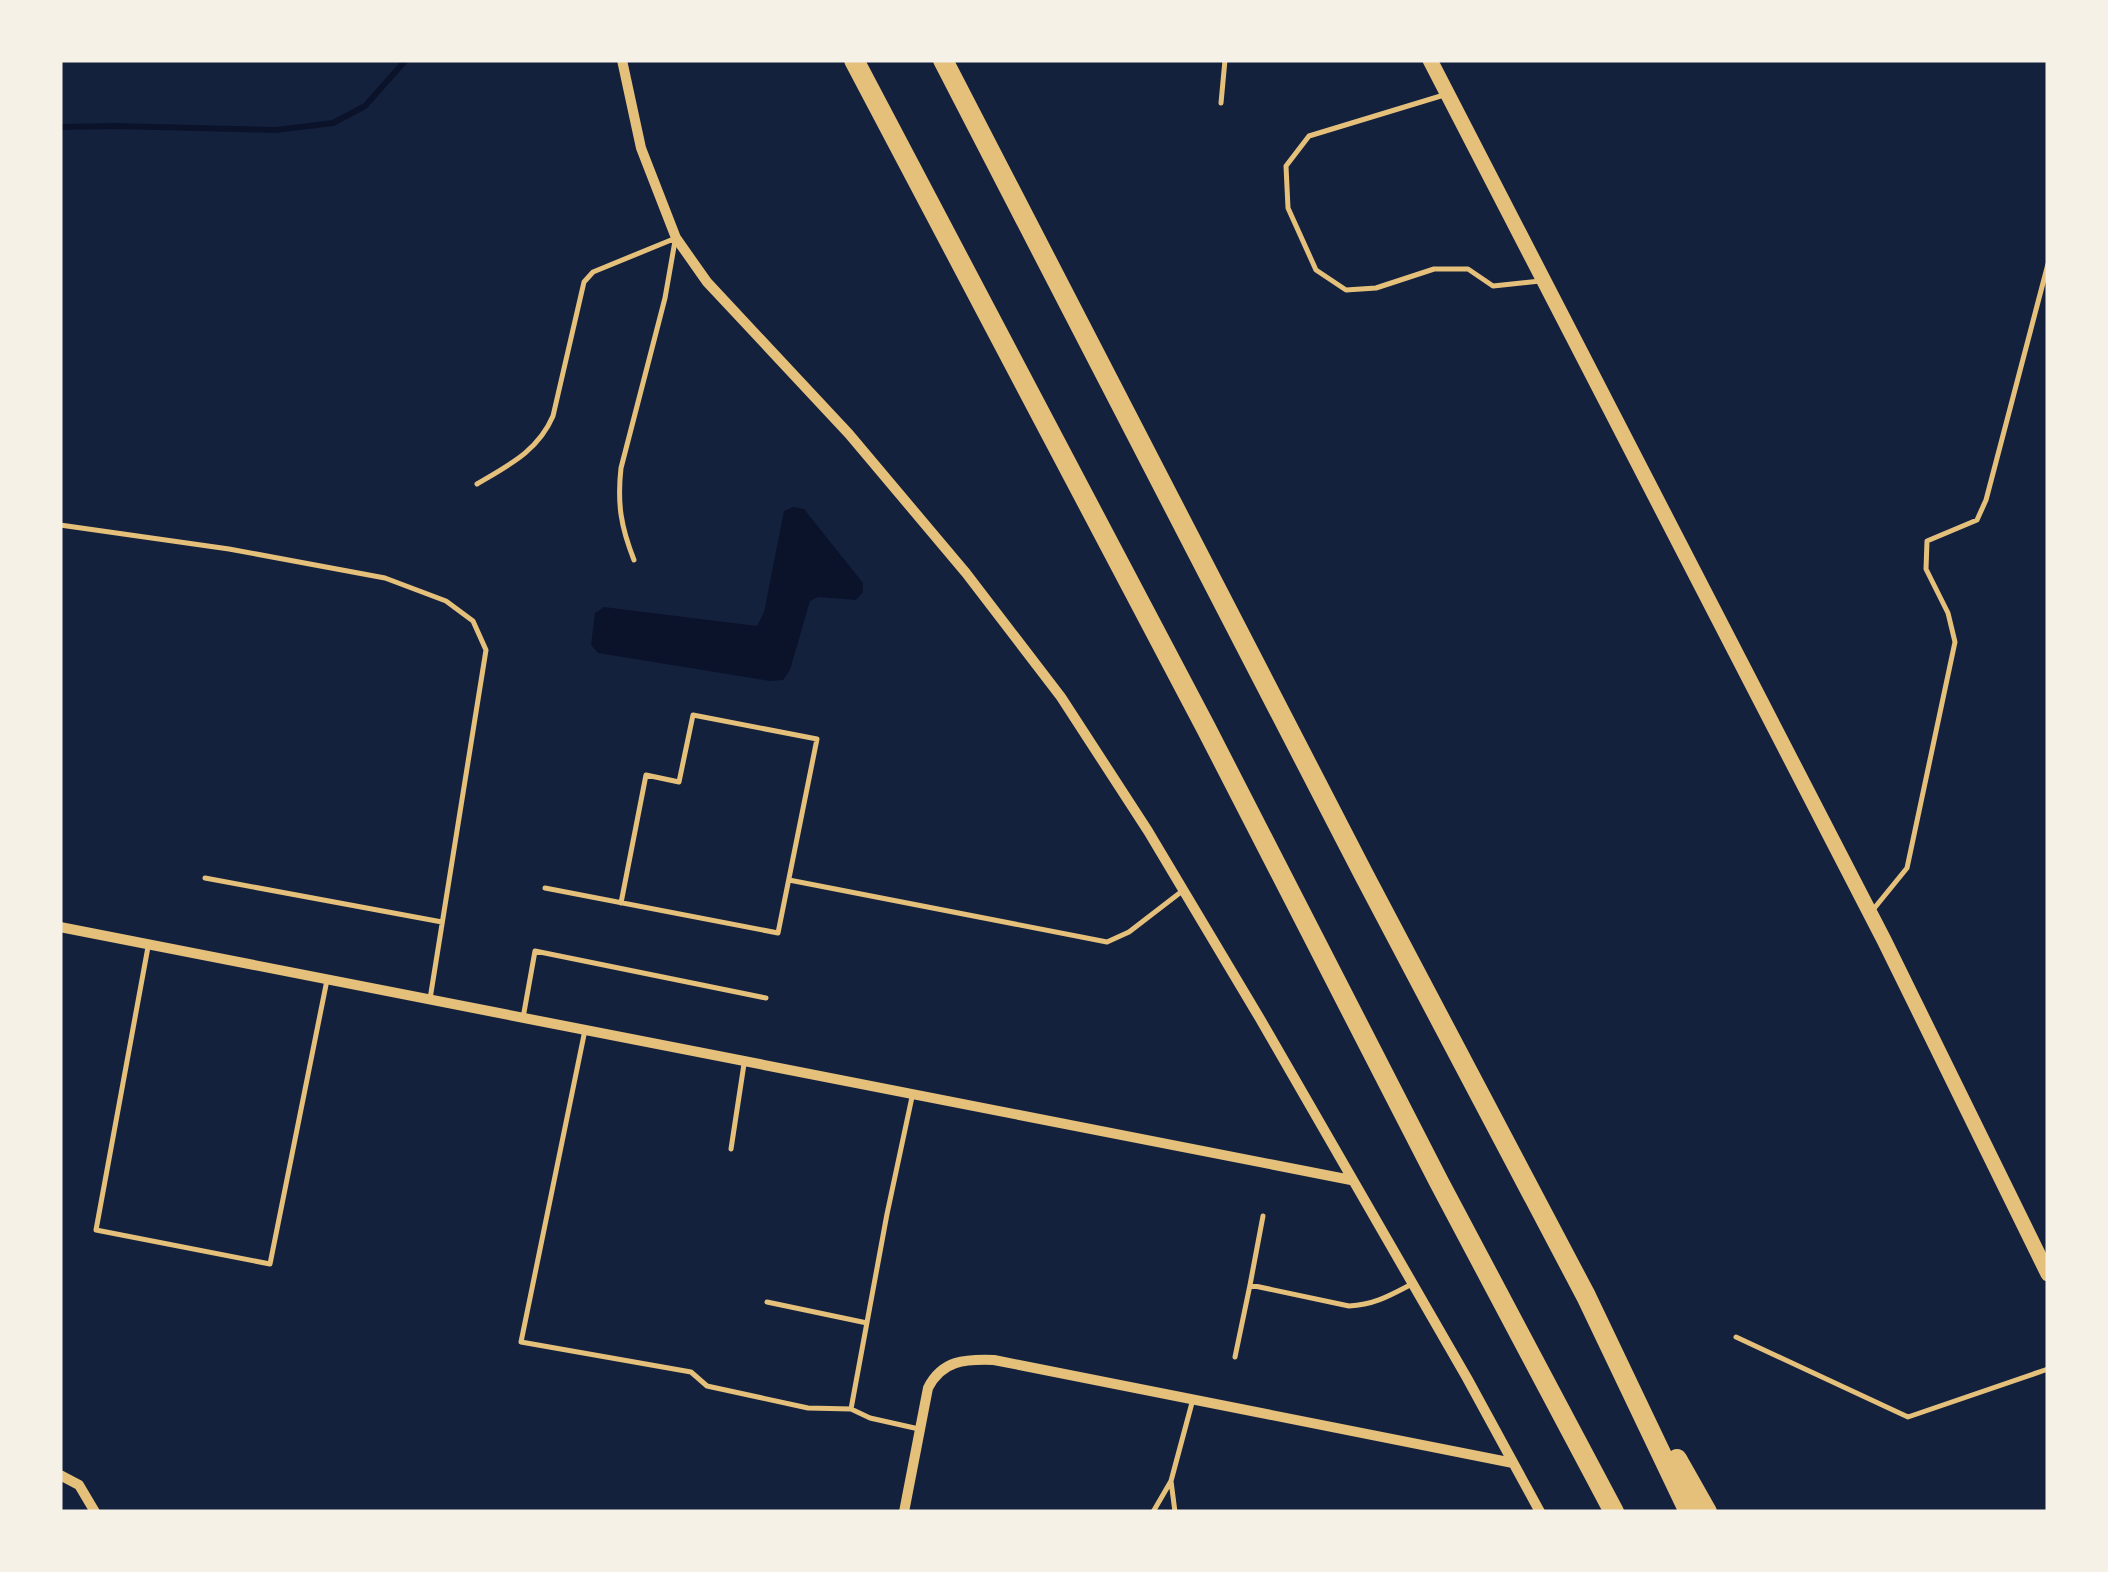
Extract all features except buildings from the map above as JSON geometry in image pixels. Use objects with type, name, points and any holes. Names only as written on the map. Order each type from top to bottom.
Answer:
[{"type":"highway","points":[[854,60],[1614,1512]]},
{"type":"highway","points":[[943,60],[1364,875],[1586,1296],[1707,1512]]},
{"type":"highway","points":[[1586,1296],[1689,1512]]},
{"type":"main road","points":[[1430,60],[2042,1246],[2048,1274]]},
{"type":"street","points":[[622,60],[641,148],[676,238],[707,282],[849,434],[966,573],[1061,697],[1148,831],[1259,1017],[1540,1512]]},
{"type":"street","points":[[60,927],[1351,1180]]},
{"type":"street","points":[[904,1512],[928,1388],[934,1375],[967,1359],[994,1360],[1513,1462]]},
{"type":"street","points":[[60,1475],[79,1484],[95,1512]]},
{"type":"lane","points":[[1220,103],[1225,60]]},
{"type":"lane","points":[[1447,94],[1309,136],[1286,166],[1288,208],[1316,270],[1346,290],[1376,288],[1434,269],[1468,268],[1493,286],[1543,280]]},
{"type":"lane","points":[[477,484],[520,458],[545,435],[553,416],[584,282],[593,272],[676,238]]},
{"type":"lane","points":[[634,560],[623,533],[618,496],[621,468],[665,298],[676,238]]},
{"type":"lane","points":[[1870,913],[1907,868],[1955,642],[1948,614],[1926,568],[1928,541],[1977,520],[1986,500],[2048,264]]},
{"type":"lane","points":[[60,524],[229,549],[385,578],[446,601],[473,622],[486,650],[430,999]]},
{"type":"lane","points":[[546,888],[621,903],[778,933],[817,740],[693,715],[680,782],[646,775],[621,903]]},
{"type":"lane","points":[[205,878],[442,922]]},
{"type":"lane","points":[[788,880],[1107,942],[1129,932],[1183,890]]},
{"type":"lane","points":[[148,944],[96,1230],[270,1264],[328,979]]},
{"type":"lane","points":[[523,1018],[535,951],[766,998]]},
{"type":"lane","points":[[585,1030],[521,1342],[691,1372],[707,1386],[808,1408],[851,1409],[870,1418],[919,1429]]},
{"type":"lane","points":[[731,1149],[745,1061]]},
{"type":"lane","points":[[851,1409],[912,1094]]},
{"type":"lane","points":[[1235,1356],[1263,1216]]},
{"type":"lane","points":[[1250,1285],[1349,1306],[1384,1299],[1412,1284]]},
{"type":"lane","points":[[767,1302],[867,1323]]},
{"type":"lane","points":[[1736,1337],[1908,1416],[2048,1369]]},
{"type":"lane","points":[[1153,1512],[1170,1481],[1193,1399]]},
{"type":"lane","points":[[1170,1481],[1174,1512]]},
{"type":"water","points":[[793,507],[804,509],[863,583],[863,592],[856,600],[818,597],[810,601],[790,670],[783,680],[598,653],[591,645],[595,613],[604,607],[757,626],[764,612],[784,511]]},
{"type":"waterway","points":[[60,127],[276,130],[333,123],[365,106],[406,60]]}]
